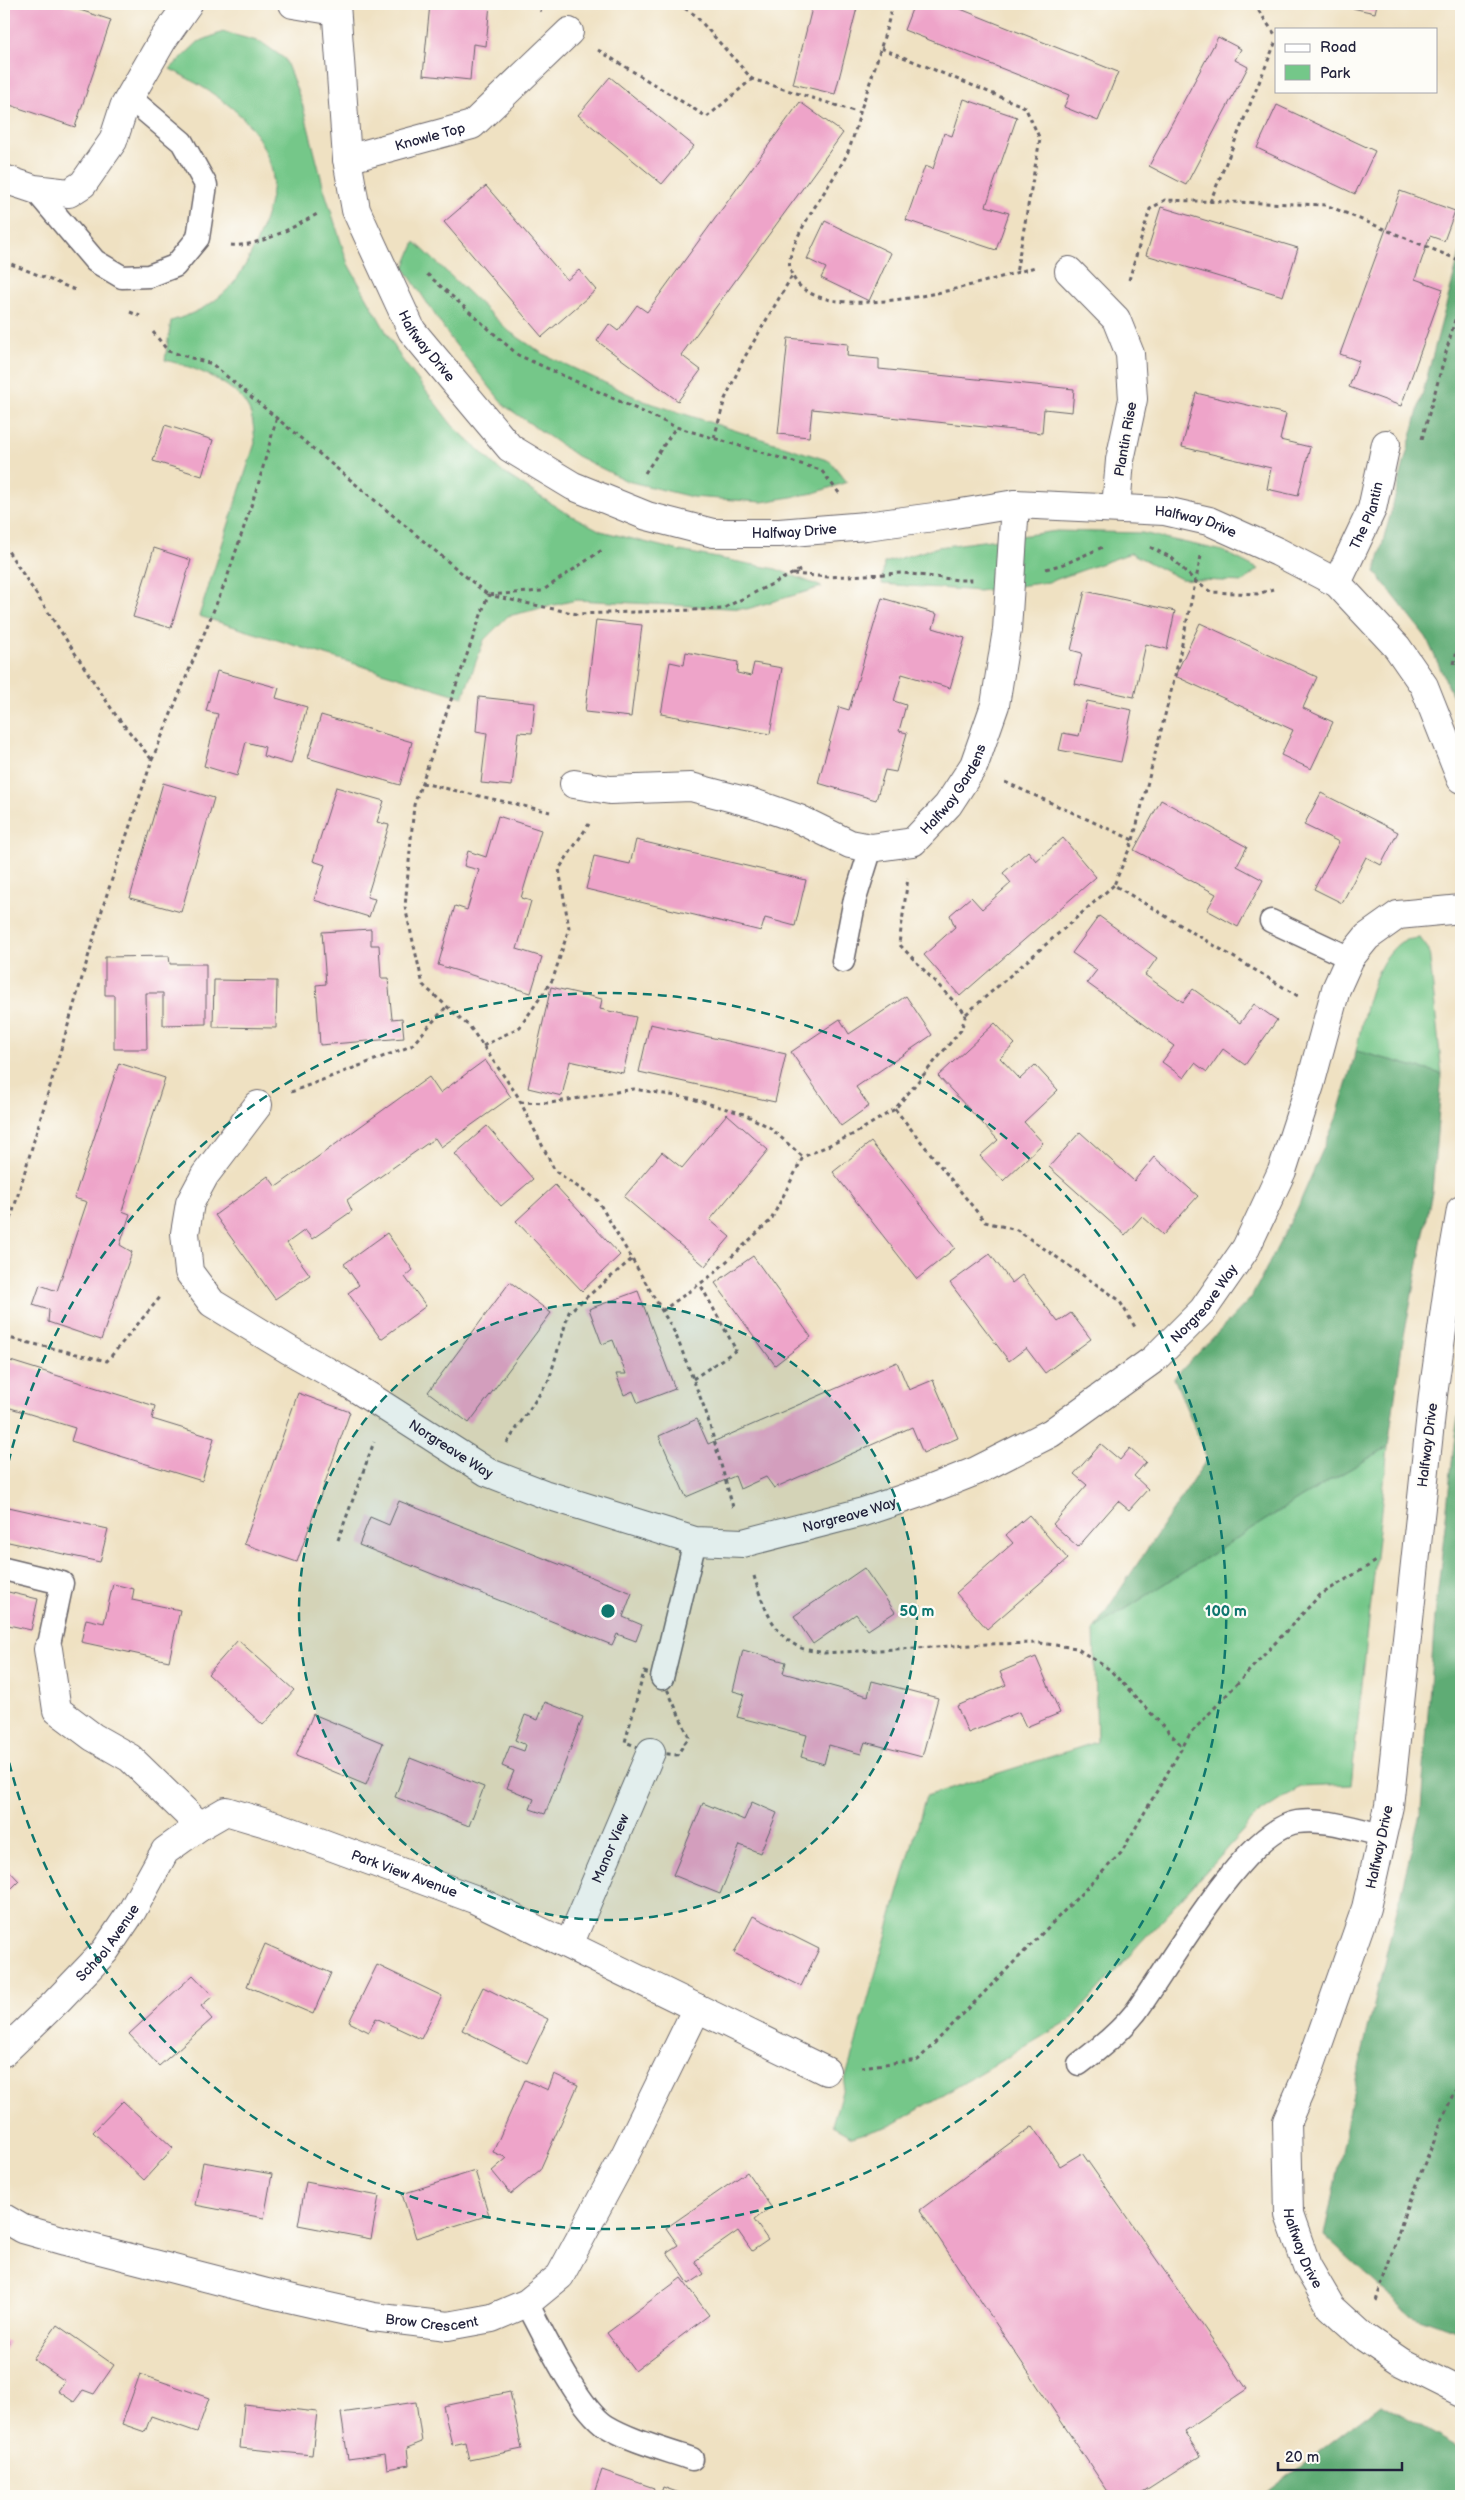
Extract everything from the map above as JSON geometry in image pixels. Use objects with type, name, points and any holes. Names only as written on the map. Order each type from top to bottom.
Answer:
[{"type":"street","points":[[4,179],[34,189],[69,193],[83,184],[113,141],[124,107],[162,42],[188,4]]},
{"type":"street","points":[[293,4],[336,7]]},
{"type":"street","name":"Halfway Drive","points":[[336,7],[346,159],[356,210],[412,331],[510,448],[574,486],[647,516],[713,533],[779,533],[866,526],[1015,504],[1165,510],[1209,522],[1278,552],[1327,578],[1397,647],[1424,686],[1461,779]]},
{"type":"street","name":"Knowle Top","points":[[346,159],[472,125],[569,32]]},
{"type":"street","name":"Plantin Rise","points":[[1069,271],[1116,319],[1130,354],[1133,399],[1120,460],[1116,508]]},
{"type":"street","name":"The Plantin","points":[[1327,578],[1372,509],[1386,444]]},
{"type":"street","name":"Halfway Gardens","points":[[574,784],[610,790],[691,787],[756,804],[799,819],[850,844],[870,848],[913,842],[948,805],[974,765],[995,705],[1007,630],[1015,504]]},
{"type":"street","name":"Norgreave Way","points":[[188,1272],[212,1303],[348,1383],[387,1410],[487,1472],[544,1494],[695,1541],[744,1543],[863,1512],[923,1492],[976,1470],[1051,1433],[1154,1359],[1203,1310],[1246,1248],[1282,1171],[1330,1015],[1336,989],[1350,958],[1367,937],[1398,916],[1461,909]]},
{"type":"street","points":[[188,1272],[185,1233],[190,1203],[205,1175],[258,1105]]},
{"type":"street","name":"Halfway Drive","points":[[1461,1210],[1446,1301],[1415,1549],[1389,1806],[1366,1908],[1308,2072],[1287,2122],[1289,2215],[1308,2266],[1331,2307],[1364,2337],[1401,2362],[1461,2392]]},
{"type":"street","points":[[48,1649],[57,1710],[92,1737],[130,1758],[200,1826]]},
{"type":"street","name":"Manor View","points":[[569,1945],[651,1752]]},
{"type":"street","name":"Park View Avenue","points":[[200,1826],[226,1811],[276,1826],[474,1899],[826,2070]]},
{"type":"street","name":"School Avenue","points":[[4,2052],[105,1951],[132,1911],[165,1851],[200,1826]]},
{"type":"street","name":"Brow Crescent","points":[[4,2218],[23,2229],[74,2244],[267,2293],[373,2317],[448,2326],[492,2318],[527,2303],[560,2276],[625,2155],[696,2008]]},
{"type":"lane","points":[[34,189],[95,260],[122,277],[149,276],[175,266],[198,238],[206,185],[182,142],[130,98]]},
{"type":"lane","points":[[843,961],[855,899],[870,848]]},
{"type":"lane","points":[[1271,921],[1350,958]]},
{"type":"lane","points":[[662,1678],[695,1541]]},
{"type":"lane","points":[[4,1569],[62,1582],[48,1649]]},
{"type":"lane","points":[[1079,2064],[1106,2044],[1134,2014],[1206,1909],[1249,1854],[1271,1833],[1294,1822],[1312,1822],[1382,1835]]},
{"type":"lane","points":[[527,2303],[559,2366],[587,2406],[603,2424],[625,2436],[692,2459]]},
{"type":"path","points":[[678,4],[695,14],[752,79],[860,113]]},
{"type":"path","points":[[893,4],[847,155],[797,240],[790,260],[792,276],[801,287],[819,297],[853,302],[897,301],[985,282],[1046,264],[1058,264],[1069,271]]},
{"type":"path","points":[[1254,4],[1275,35]]},
{"type":"path","points":[[569,32],[707,117],[752,79]]},
{"type":"path","points":[[1210,202],[1275,43]]},
{"type":"path","points":[[881,48],[1026,107],[1040,139],[1016,273]]},
{"type":"path","points":[[198,238],[244,247],[298,225],[353,194]]},
{"type":"path","points":[[1116,319],[1135,266],[1150,209],[1165,200],[1326,205],[1461,261]]},
{"type":"path","points":[[422,269],[518,355],[676,427],[821,470],[866,526]]},
{"type":"path","points":[[714,438],[724,399],[743,360],[792,276]]},
{"type":"path","points":[[1386,444],[1418,454],[1461,298]]},
{"type":"path","points":[[153,332],[168,351],[212,364],[488,595],[577,614],[722,609],[809,564]]},
{"type":"path","points":[[4,1242],[105,900],[152,760],[227,578],[258,485],[277,417]]},
{"type":"path","points":[[645,473],[676,427]]},
{"type":"path","points":[[662,1311],[700,1284],[771,1220],[804,1157],[854,1134],[895,1109],[961,1030],[966,1014],[1114,885],[1133,840],[1175,676],[1209,522]]},
{"type":"path","points":[[791,574],[829,577],[902,573],[959,580],[1010,578],[1067,563],[1113,542]]},
{"type":"path","points":[[4,545],[115,714],[152,760]]},
{"type":"path","points":[[1149,547],[1172,558],[1196,582],[1211,592],[1258,594],[1327,578]]},
{"type":"path","points":[[488,595],[542,591],[602,550]]},
{"type":"path","points":[[488,595],[414,805],[405,907],[423,985],[470,1027],[520,1102],[555,1171],[598,1201],[675,1333],[706,1412],[763,1606],[782,1635],[801,1648],[824,1653],[1040,1643],[1076,1648],[1109,1669],[1183,1746]]},
{"type":"path","points":[[974,765],[985,773],[1133,840]]},
{"type":"path","points":[[422,783],[552,812],[574,784]]},
{"type":"path","points":[[483,1046],[520,1027],[553,979],[568,928],[559,869],[610,790]]},
{"type":"path","points":[[913,842],[899,944],[966,1014]]},
{"type":"path","points":[[1114,885],[1330,1015]]},
{"type":"path","points":[[258,1105],[412,1046],[447,1006]]},
{"type":"path","points":[[520,1102],[550,1103],[634,1089],[689,1098],[744,1114],[769,1127],[804,1157]]},
{"type":"path","points":[[895,1109],[986,1222],[1017,1230],[1119,1300],[1154,1359]]},
{"type":"path","points":[[487,1472],[549,1380],[569,1312],[632,1259]]},
{"type":"path","points":[[4,1338],[107,1361],[160,1298],[188,1272]]},
{"type":"path","points":[[693,1380],[736,1350],[700,1284]]},
{"type":"path","points":[[338,1540],[387,1410]]},
{"type":"path","points":[[826,2070],[918,2060],[1120,1853],[1190,1734],[1320,1595],[1379,1559],[1415,1549]]},
{"type":"path","points":[[1364,2337],[1408,2204],[1453,2094],[1461,2080]]},
{"type":"green space","points":[[223,32],[261,42],[285,59],[302,103],[324,189],[348,264],[401,358],[452,425],[501,471],[561,510],[601,531],[680,551],[776,569],[822,587],[747,609],[576,600],[508,616],[484,640],[463,697],[199,616],[255,443],[254,429],[246,404],[227,386],[202,372],[165,360],[171,321],[210,304],[238,278],[260,232],[271,198],[273,183],[268,158],[250,125],[218,97],[170,69],[198,42]]},
{"type":"green space","points":[[415,242],[510,332],[543,354],[644,401],[830,461],[847,482],[814,493],[762,502],[692,497],[627,481],[577,456],[505,406],[451,339],[404,268]]},
{"type":"green space","points":[[1461,249],[1461,714],[1426,637],[1375,572]]},
{"type":"green space","points":[[1057,531],[1142,533],[1223,551],[1258,569],[1243,582],[1181,579],[1131,553],[1049,582],[979,591],[882,584],[884,563],[938,547]]},
{"type":"green space","points":[[1420,938],[1429,950],[1442,1074],[1356,1051],[1370,992],[1383,963],[1391,951],[1401,942]]},
{"type":"green space","points":[[1356,1051],[1442,1074],[1432,1192],[1402,1346],[1388,1447],[1300,1498],[1094,1629],[1207,1459],[1174,1378],[1251,1298],[1297,1209],[1336,1119]]},
{"type":"green space","points":[[1461,1400],[1461,2333],[1409,2314],[1324,2235],[1357,2075],[1421,1809],[1435,1616],[1455,1435]]},
{"type":"green space","points":[[1388,1447],[1351,1785],[1300,1787],[1257,1815],[1072,2019],[892,2125],[852,2137],[832,2126],[926,1796],[1097,1742],[1094,1629],[1300,1498]]},
{"type":"green space","points":[[1381,2404],[1461,2449],[1461,2496],[1261,2496]]},
{"type":"building","points":[[9,4],[61,4],[111,20],[75,127],[4,103],[4,18]]},
{"type":"building","points":[[430,4],[490,4],[486,46],[473,44],[470,80],[423,75]]},
{"type":"building","points":[[813,4],[858,4],[835,94],[793,84]]},
{"type":"building","points":[[914,4],[948,4],[1118,72],[1098,121],[1064,107],[1069,95],[904,30]]},
{"type":"building","points":[[1334,4],[1377,4],[1375,13]]},
{"type":"building","points":[[1218,37],[1241,49],[1235,60],[1248,67],[1186,185],[1149,166]]},
{"type":"building","points":[[610,77],[694,146],[662,184],[578,115]]},
{"type":"building","points":[[964,99],[1017,117],[986,206],[1009,213],[996,250],[906,220],[925,166],[933,169],[944,133],[952,136]]},
{"type":"building","points":[[800,102],[843,133],[681,355],[701,370],[678,401],[597,341],[609,324],[618,331],[637,305],[647,312]]},
{"type":"building","points":[[1277,105],[1375,151],[1355,194],[1257,148]]},
{"type":"building","points":[[486,186],[567,280],[579,270],[596,290],[542,337],[444,222]]},
{"type":"building","points":[[1400,191],[1455,211],[1444,241],[1430,236],[1415,279],[1443,289],[1401,406],[1349,387],[1359,361],[1340,354]]},
{"type":"building","points":[[1161,207],[1298,248],[1283,296],[1146,255]]},
{"type":"building","points":[[825,221],[891,253],[869,301],[821,278],[826,268],[807,259]]},
{"type":"building","points":[[788,338],[848,344],[847,356],[879,359],[879,369],[1074,389],[1072,412],[1044,409],[1042,433],[812,409],[809,437],[778,434]]},
{"type":"building","points":[[1196,393],[1286,414],[1280,440],[1310,447],[1298,496],[1267,489],[1271,468],[1182,447]]},
{"type":"building","points":[[165,425],[213,440],[202,476],[153,461]]},
{"type":"building","points":[[154,548],[191,560],[171,628],[133,617]]},
{"type":"building","points":[[1085,591],[1175,611],[1167,649],[1146,644],[1134,697],[1075,684],[1082,653],[1071,650]]},
{"type":"building","points":[[882,598],[937,614],[933,628],[965,638],[950,688],[902,674],[894,701],[906,705],[899,731],[907,733],[896,772],[885,770],[876,800],[818,783],[839,707],[849,710]]},
{"type":"building","points":[[596,620],[642,625],[631,717],[585,712]]},
{"type":"building","points":[[1200,623],[1317,677],[1303,708],[1333,722],[1311,769],[1281,755],[1293,730],[1175,676]]},
{"type":"building","points":[[686,652],[738,662],[737,673],[751,676],[754,663],[782,668],[770,734],[661,714],[670,662],[684,665]]},
{"type":"building","points":[[217,671],[279,688],[276,698],[307,707],[291,764],[263,756],[265,747],[246,742],[237,776],[204,766],[218,714],[206,711]]},
{"type":"building","points":[[479,697],[535,703],[532,733],[518,732],[512,786],[481,783],[487,733],[476,731]]},
{"type":"building","points":[[1087,701],[1132,710],[1121,762],[1059,750],[1063,733],[1079,736]]},
{"type":"building","points":[[321,715],[412,742],[400,785],[308,758]]},
{"type":"building","points":[[163,783],[214,798],[181,912],[130,898]]},
{"type":"building","points":[[336,787],[384,801],[377,822],[389,825],[367,897],[375,899],[369,917],[314,900],[325,865],[313,861]]},
{"type":"building","points":[[1321,793],[1398,832],[1381,865],[1366,857],[1342,903],[1314,889],[1339,842],[1304,825]]},
{"type":"building","points":[[1161,800],[1247,847],[1237,866],[1263,880],[1238,927],[1207,910],[1216,894],[1134,850]]},
{"type":"building","points":[[498,816],[541,830],[521,898],[531,901],[517,949],[542,957],[531,993],[438,965],[455,906],[467,910],[479,870],[464,866],[468,851],[486,857]]},
{"type":"building","points":[[1063,838],[1096,877],[960,996],[924,955],[955,927],[950,915],[971,897],[982,909],[1011,883],[1003,873],[1028,851],[1036,861]]},
{"type":"building","points":[[636,840],[806,880],[795,926],[765,918],[761,931],[586,889],[594,856],[630,864]]},
{"type":"building","points":[[1099,916],[1157,958],[1145,975],[1183,1002],[1193,989],[1240,1023],[1254,1004],[1277,1020],[1245,1065],[1223,1049],[1207,1072],[1195,1063],[1184,1078],[1162,1062],[1174,1046],[1087,983],[1097,970],[1072,953]]},
{"type":"building","points":[[371,929],[371,945],[379,945],[381,978],[388,978],[392,1019],[402,1018],[404,1038],[320,1045],[316,985],[326,984],[322,932]]},
{"type":"building","points":[[169,956],[170,964],[206,964],[206,1024],[163,1025],[163,993],[146,993],[147,1049],[114,1049],[114,995],[105,995],[105,957]]},
{"type":"building","points":[[214,980],[277,981],[276,1028],[213,1027]]},
{"type":"building","points":[[551,987],[602,999],[600,1009],[636,1017],[623,1073],[570,1061],[562,1096],[528,1088]]},
{"type":"building","points":[[906,996],[932,1035],[856,1087],[869,1106],[841,1126],[791,1052],[840,1019],[849,1034]]},
{"type":"building","points":[[995,1023],[1015,1044],[1000,1058],[1020,1079],[1035,1065],[1058,1090],[1024,1122],[1043,1143],[1003,1181],[980,1156],[998,1140],[938,1076]]},
{"type":"building","points":[[650,1024],[786,1054],[775,1102],[639,1072]]},
{"type":"building","points":[[485,1060],[511,1097],[441,1147],[435,1138],[347,1200],[352,1211],[312,1239],[305,1230],[287,1243],[310,1275],[275,1299],[215,1215],[268,1176],[276,1187],[429,1077],[440,1093]]},
{"type":"building","points":[[119,1063],[165,1078],[122,1211],[130,1214],[120,1245],[132,1252],[101,1340],[48,1322],[49,1310],[33,1305],[40,1285],[57,1291],[87,1202],[74,1198]]},
{"type":"building","points":[[727,1114],[768,1150],[710,1220],[730,1237],[705,1266],[624,1197],[662,1152],[682,1168]]},
{"type":"building","points":[[487,1126],[533,1179],[501,1206],[455,1154]]},
{"type":"building","points":[[1080,1132],[1134,1181],[1154,1157],[1198,1196],[1163,1235],[1142,1216],[1125,1235],[1049,1167]]},
{"type":"building","points":[[871,1142],[955,1248],[917,1279],[833,1172]]},
{"type":"building","points":[[555,1185],[620,1255],[582,1291],[516,1221]]},
{"type":"building","points":[[387,1233],[413,1270],[405,1277],[426,1306],[381,1339],[348,1293],[359,1285],[344,1264]]},
{"type":"building","points":[[990,1254],[1012,1283],[1022,1275],[1058,1322],[1071,1313],[1091,1339],[1045,1373],[1026,1348],[1009,1361],[950,1283]]},
{"type":"building","points":[[753,1256],[811,1337],[775,1365],[715,1283]]},
{"type":"building","points":[[510,1282],[551,1313],[469,1423],[428,1392]]},
{"type":"building","points":[[638,1291],[675,1389],[638,1403],[633,1391],[624,1395],[616,1374],[626,1374],[613,1340],[602,1344],[589,1309]]},
{"type":"building","points":[[4,1359],[155,1406],[152,1419],[214,1438],[202,1481],[71,1441],[75,1428],[4,1406]]},
{"type":"building","points":[[897,1362],[909,1390],[933,1380],[958,1438],[923,1453],[912,1427],[774,1488],[766,1477],[740,1489],[735,1476],[686,1497],[659,1436],[697,1419],[708,1444]]},
{"type":"building","points":[[298,1393],[350,1412],[297,1562],[244,1544]]},
{"type":"building","points":[[1101,1444],[1120,1460],[1130,1448],[1146,1462],[1134,1476],[1148,1489],[1129,1510],[1118,1501],[1078,1547],[1053,1524],[1087,1485],[1074,1474]]},
{"type":"building","points":[[399,1501],[632,1593],[623,1617],[642,1625],[636,1641],[617,1634],[612,1645],[359,1545],[370,1517],[389,1525]]},
{"type":"building","points":[[4,1506],[108,1529],[100,1562],[4,1541]]},
{"type":"building","points":[[1029,1515],[1068,1559],[987,1629],[956,1593],[1013,1543],[1006,1535]]},
{"type":"building","points":[[864,1568],[895,1612],[868,1630],[856,1614],[813,1644],[794,1616]]},
{"type":"building","points":[[113,1584],[134,1589],[132,1600],[180,1610],[169,1661],[81,1642],[86,1619],[104,1623]]},
{"type":"building","points":[[4,1591],[38,1599],[31,1630],[4,1624]]},
{"type":"building","points":[[238,1640],[294,1690],[263,1725],[208,1674]]},
{"type":"building","points":[[743,1650],[786,1662],[783,1673],[868,1696],[872,1681],[938,1698],[922,1757],[865,1742],[861,1754],[829,1745],[824,1764],[801,1757],[807,1735],[737,1717],[744,1694],[733,1691]]},
{"type":"building","points":[[1036,1657],[1060,1713],[1026,1727],[1019,1712],[968,1733],[957,1706],[1006,1685],[1000,1672]]},
{"type":"building","points":[[545,1702],[583,1717],[545,1814],[530,1809],[534,1799],[507,1788],[514,1771],[502,1766],[510,1746],[524,1751],[526,1745],[515,1740],[525,1715],[538,1720]]},
{"type":"building","points":[[313,1714],[383,1743],[366,1785],[296,1756]]},
{"type":"building","points":[[410,1758],[484,1787],[469,1826],[395,1797]]},
{"type":"building","points":[[752,1802],[777,1813],[760,1853],[740,1845],[720,1894],[673,1875],[703,1803],[744,1820]]},
{"type":"building","points":[[4,1865],[19,1881],[4,1896]]},
{"type":"building","points":[[753,1916],[819,1949],[801,1986],[734,1953]]},
{"type":"building","points":[[265,1944],[331,1973],[313,2014],[247,1986]]},
{"type":"building","points":[[377,1965],[442,1996],[421,2039],[376,2018],[369,2032],[349,2022]]},
{"type":"building","points":[[193,1975],[213,1996],[201,2006],[212,2019],[159,2066],[129,2034]]},
{"type":"building","points":[[483,1987],[548,2019],[527,2063],[462,2030]]},
{"type":"building","points":[[554,2074],[578,2085],[540,2170],[511,2194],[492,2171],[507,2158],[493,2152],[525,2080],[548,2090]]},
{"type":"building","points":[[123,2101],[173,2148],[144,2180],[93,2132]]},
{"type":"building","points":[[1033,2126],[1060,2166],[1082,2153],[1247,2389],[1184,2431],[1200,2456],[1138,2496],[1111,2496],[920,2210]]},
{"type":"building","points":[[203,2162],[272,2174],[264,2218],[195,2205]]},
{"type":"building","points":[[475,2171],[489,2215],[416,2238],[402,2194]]},
{"type":"building","points":[[747,2172],[771,2207],[754,2220],[768,2240],[752,2251],[738,2231],[695,2261],[704,2274],[689,2284],[667,2252],[678,2245],[666,2228]]},
{"type":"building","points":[[306,2182],[379,2196],[371,2239],[298,2225]]},
{"type":"building","points":[[681,2278],[709,2315],[635,2371],[607,2333]]},
{"type":"building","points":[[57,2325],[114,2365],[94,2394],[83,2390],[74,2402],[58,2391],[65,2381],[33,2359]]},
{"type":"building","points":[[4,2339],[9,2342],[4,2351]]},
{"type":"building","points":[[140,2374],[209,2398],[197,2432],[151,2416],[145,2432],[122,2424]]},
{"type":"building","points":[[510,2392],[522,2449],[469,2460],[465,2442],[452,2445],[443,2406]]},
{"type":"building","points":[[416,2402],[422,2442],[407,2448],[409,2465],[387,2469],[385,2454],[348,2459],[341,2413]]},
{"type":"building","points":[[244,2404],[317,2412],[312,2455],[240,2448]]},
{"type":"building","points":[[602,2470],[654,2488],[651,2496],[593,2496]]},
{"type":"building","points":[[663,2487],[688,2496],[660,2496]]}]
